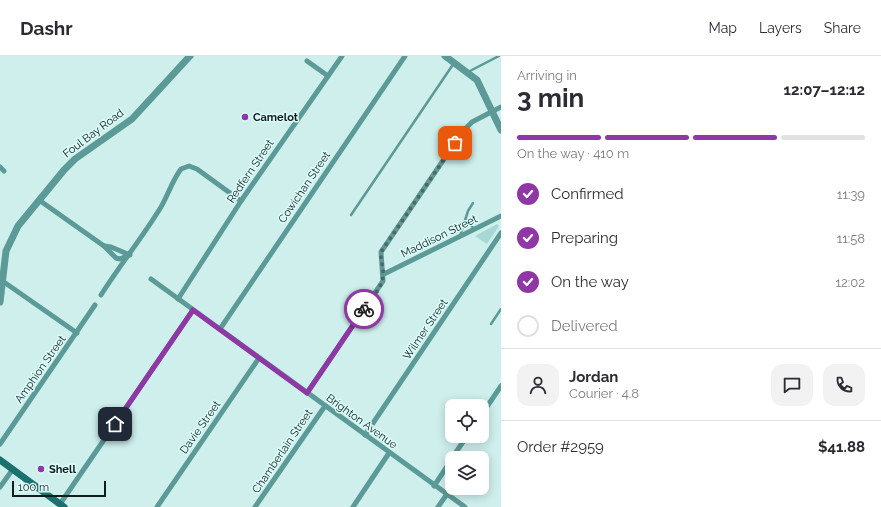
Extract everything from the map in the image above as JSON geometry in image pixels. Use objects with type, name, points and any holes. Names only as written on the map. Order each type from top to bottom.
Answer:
[{"type":"main road","points":[[0,460],[62,506]]},
{"type":"street","name":"Foul Bay Road","points":[[0,302],[1,280],[6,251],[18,226],[74,160],[132,119],[190,56]]},
{"type":"street","name":"Redfern Street","points":[[178,299],[241,201],[342,56]]},
{"type":"street","name":"Cowichan Street","points":[[220,329],[405,56]]},
{"type":"street","points":[[445,56],[468,73],[481,87],[501,130]]},
{"type":"street","points":[[307,61],[328,76]]},
{"type":"street","points":[[307,393],[380,286],[384,274],[380,258],[381,252],[463,131],[472,122],[501,107]]},
{"type":"street","points":[[100,295],[121,263],[130,255],[162,206],[181,169],[189,166],[197,169],[241,201]]},
{"type":"street","points":[[0,167],[4,171]]},
{"type":"street","points":[[39,200],[104,246],[116,258],[120,259],[130,255]]},
{"type":"street","name":"Maddison Street","points":[[384,274],[501,216]]},
{"type":"street","name":"Wilmer Street","points":[[365,435],[501,233]]},
{"type":"street","points":[[104,246],[111,247],[130,255]]},
{"type":"street","name":"Brighton Avenue","points":[[151,279],[445,493]]},
{"type":"street","points":[[1,280],[77,333]]},
{"type":"street","name":"Amphion Street","points":[[0,444],[95,305]]},
{"type":"street","points":[[62,506],[193,310]]},
{"type":"street","name":"Davie Street","points":[[157,507],[259,358]]},
{"type":"street","points":[[489,404],[501,386]]},
{"type":"street","name":"Chamberlain Street","points":[[255,507],[325,406]]},
{"type":"street","points":[[353,507],[389,453]]},
{"type":"street","points":[[0,487],[13,469]]},
{"type":"street","points":[[434,486],[445,469]]},
{"type":"street","points":[[438,507],[446,495]]},
{"type":"street","name":"Brighton Avenue","points":[[448,495],[464,507]]},
{"type":"lane","points":[[468,73],[499,56]]},
{"type":"lane","points":[[351,215],[454,63]]},
{"type":"lane","points":[[460,236],[474,203]]},
{"type":"lane","points":[[466,219],[474,230]]},
{"type":"lane","points":[[491,324],[501,309]]},
{"type":"shaded area","points":[[497,224],[499,226],[487,244],[475,236]]},
{"type":"way so far","points":[[364,309],[383,281],[384,274],[380,258],[381,252],[455,143]]},
{"type":"place","name":"Camelot","points":[[245,117]]},
{"type":"place","name":"Shell","points":[[41,469]]},
{"type":"route","points":[[115,424],[193,310],[307,393],[364,309]]}]
